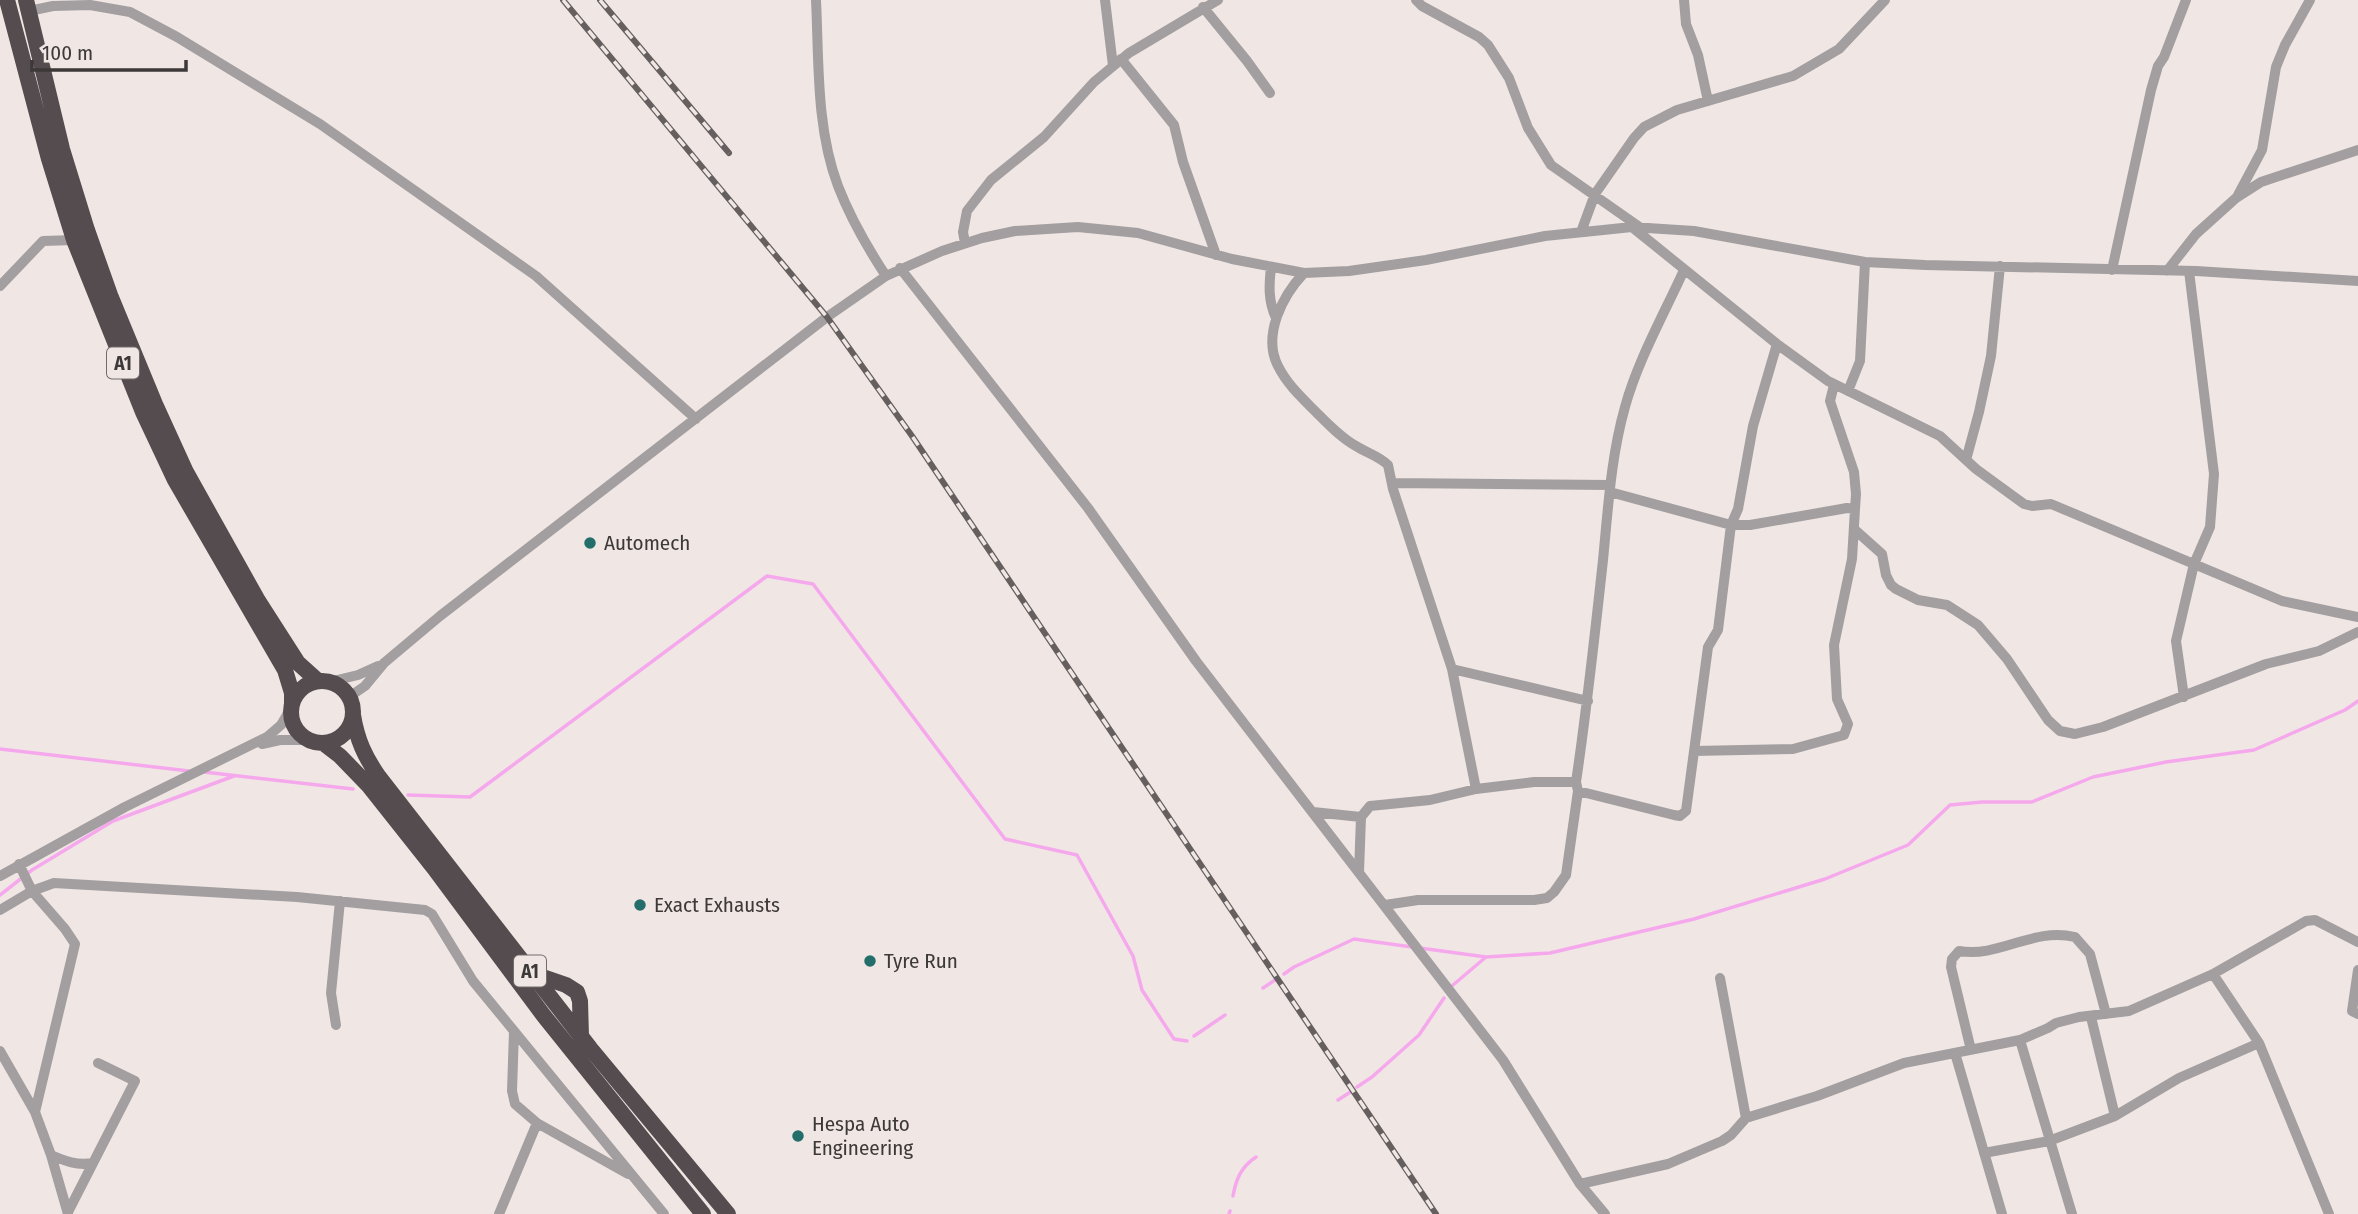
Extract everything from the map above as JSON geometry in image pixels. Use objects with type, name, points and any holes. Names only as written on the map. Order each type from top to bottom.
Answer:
[{"type":"highway","name":"A1","points":[[5,3],[74,240],[138,400],[175,480],[285,670],[292,693],[294,726],[340,756],[377,796],[435,868],[544,1016],[703,1214]]},
{"type":"highway","name":"A1","points":[[27,6],[62,149],[110,295],[186,472],[257,599],[298,663],[324,681],[341,687],[349,697],[363,754],[379,777],[581,1036],[728,1214]]},
{"type":"highway","points":[[292,705],[302,688],[324,681]]},
{"type":"highway","points":[[315,742],[343,735],[353,715]]},
{"type":"highway","points":[[533,973],[577,992],[580,1001],[581,1036]]},
{"type":"street","points":[[816,0],[824,122],[830,160],[851,216],[886,276]]},
{"type":"street","points":[[1105,0],[1117,62],[1174,125],[1216,255]]},
{"type":"street","points":[[965,243],[965,218],[977,195],[990,180],[1044,137],[1094,82],[1117,62],[1218,0]]},
{"type":"street","points":[[1416,0],[1488,44],[1509,78],[1528,128],[1551,165],[1595,194],[1637,227],[1684,270],[1777,344],[1834,385],[1940,436],[1966,460],[2024,504],[2051,504],[2282,601],[2358,617]]},
{"type":"street","points":[[1684,0],[1686,24],[1698,55],[1708,101]]},
{"type":"street","points":[[1581,232],[1595,194],[1644,127],[1667,115],[1793,76],[1839,49],[1885,0]]},
{"type":"street","points":[[2112,270],[2151,90],[2158,66],[2186,0]]},
{"type":"street","points":[[2236,198],[2262,150],[2276,67],[2310,0]]},
{"type":"street","points":[[27,6],[90,5],[130,12],[177,37],[320,124],[536,276],[696,419]]},
{"type":"street","points":[[1203,7],[1270,93]]},
{"type":"street","points":[[2167,271],[2196,234],[2236,198],[2261,181],[2358,150]]},
{"type":"street","points":[[349,697],[365,685],[384,663],[440,616],[764,365],[886,276],[965,243],[1015,231],[1078,227],[1138,233],[1216,255],[1304,273],[1349,271],[1581,232],[1637,227],[1695,231],[1866,262],[2189,271],[2358,281]]},
{"type":"street","points":[[0,286],[43,241],[74,240]]},
{"type":"street","points":[[1848,391],[1860,361],[1866,262]]},
{"type":"street","points":[[1966,460],[1991,356],[2000,266]]},
{"type":"street","points":[[1272,267],[1269,292],[1276,318]]},
{"type":"street","points":[[900,268],[1088,508],[1196,661],[1503,1060],[1580,1184],[1605,1214]]},
{"type":"street","points":[[1385,905],[1418,900],[1547,898],[1560,886],[1566,875],[1588,701],[1610,488],[1625,406],[1684,270]]},
{"type":"street","points":[[2184,697],[2176,641],[2194,565],[2210,527],[2214,474],[2189,271]]},
{"type":"street","points":[[1304,273],[1286,294],[1276,318],[1273,342],[1276,363],[1291,387],[1322,418],[1356,446],[1388,465],[1452,669],[1476,789]]},
{"type":"street","points":[[1359,872],[1361,817],[1370,806],[1430,800],[1476,789],[1534,782],[1577,786],[1680,816],[1688,807],[1708,647],[1718,630],[1731,525],[1738,509],[1753,425],[1777,344]]},
{"type":"street","points":[[1694,751],[1793,749],[1844,735],[1848,724],[1837,699],[1834,645],[1852,559],[1856,494],[1854,472],[1829,401],[1834,385]]},
{"type":"street","points":[[1392,483],[1610,488],[1731,525],[1750,525],[1855,509]]},
{"type":"street","points":[[1854,529],[1882,554],[1886,575],[1896,589],[1918,600],[1948,605],[1978,625],[2007,659],[2048,720],[2060,731],[2075,734],[2104,727],[2266,664],[2319,651],[2358,632]]},
{"type":"street","points":[[324,681],[358,675],[384,663]]},
{"type":"street","points":[[1452,669],[1588,701]]},
{"type":"street","points":[[0,876],[125,807],[267,737],[281,725],[292,705]]},
{"type":"street","points":[[247,748],[280,740],[315,742]]},
{"type":"street","points":[[1313,812],[1361,817]]},
{"type":"street","points":[[19,864],[32,891],[75,944],[35,1112]]},
{"type":"street","points":[[0,910],[32,891],[54,883],[340,901],[428,911],[473,981],[664,1214]]},
{"type":"street","points":[[336,1025],[331,993],[340,901]]},
{"type":"street","points":[[1580,1184],[1668,1164],[1722,1141],[1746,1118],[1817,1096],[1903,1063],[2020,1040],[2056,1023],[2129,1012],[2213,974],[2276,936],[2310,920],[2358,942]]},
{"type":"street","points":[[1971,1050],[1951,967],[1952,959],[1959,951],[1977,953],[2015,941],[2048,935],[2076,937],[2090,954],[2106,1014]]},
{"type":"street","points":[[2358,970],[2352,1011],[2358,1014]]},
{"type":"street","points":[[2213,974],[2259,1043],[2329,1214]]},
{"type":"street","points":[[1720,978],[1746,1118]]},
{"type":"street","points":[[2091,1017],[2115,1116]]},
{"type":"street","points":[[514,1031],[515,1104],[537,1123],[634,1177]]},
{"type":"street","points":[[2020,1040],[2072,1214]]},
{"type":"street","points":[[1984,1153],[2049,1141],[2115,1116],[2179,1077],[2259,1043]]},
{"type":"street","points":[[0,1051],[35,1112],[68,1213]]},
{"type":"street","points":[[1955,1053],[2002,1214]]},
{"type":"street","points":[[68,1213],[135,1081],[98,1063]]},
{"type":"street","points":[[499,1214],[537,1123]]},
{"type":"street","points":[[51,1155],[70,1163],[93,1163]]},
{"type":"waterway","points":[[408,795],[470,797],[767,576],[813,584],[1005,839],[1077,855],[1133,956],[1142,990],[1174,1039],[1187,1041]]},
{"type":"waterway","points":[[1420,948],[1486,957],[1550,953],[1694,919],[1825,879],[1908,845],[1950,805],[2032,802],[2093,777],[2166,762],[2254,750],[2345,710],[2358,701]]},
{"type":"waterway","points":[[0,749],[189,771]]},
{"type":"waterway","points":[[204,772],[353,789]]},
{"type":"waterway","points":[[0,895],[32,870],[113,821],[234,776]]},
{"type":"waterway","points":[[1284,974],[1354,939],[1412,947]]},
{"type":"waterway","points":[[1453,985],[1486,957]]},
{"type":"waterway","points":[[1263,988],[1275,980]]},
{"type":"waterway","points":[[1357,1087],[1419,1035],[1444,998]]},
{"type":"waterway","points":[[1194,1036],[1225,1015]]},
{"type":"waterway","points":[[1338,1100],[1352,1091]]},
{"type":"waterway","points":[[1233,1196],[1240,1174],[1256,1157]]},
{"type":"railway","points":[[563,0],[827,317],[912,436],[1436,1214]]},
{"type":"railway","points":[[600,0],[729,153]]},
{"type":"place","name":"Automech","points":[[590,543]]},
{"type":"place","name":"Exact Exhausts","points":[[640,905]]},
{"type":"place","name":"Tyre Run","points":[[870,961]]},
{"type":"place","name":"Hespa Auto Engineering","points":[[798,1136]]}]
